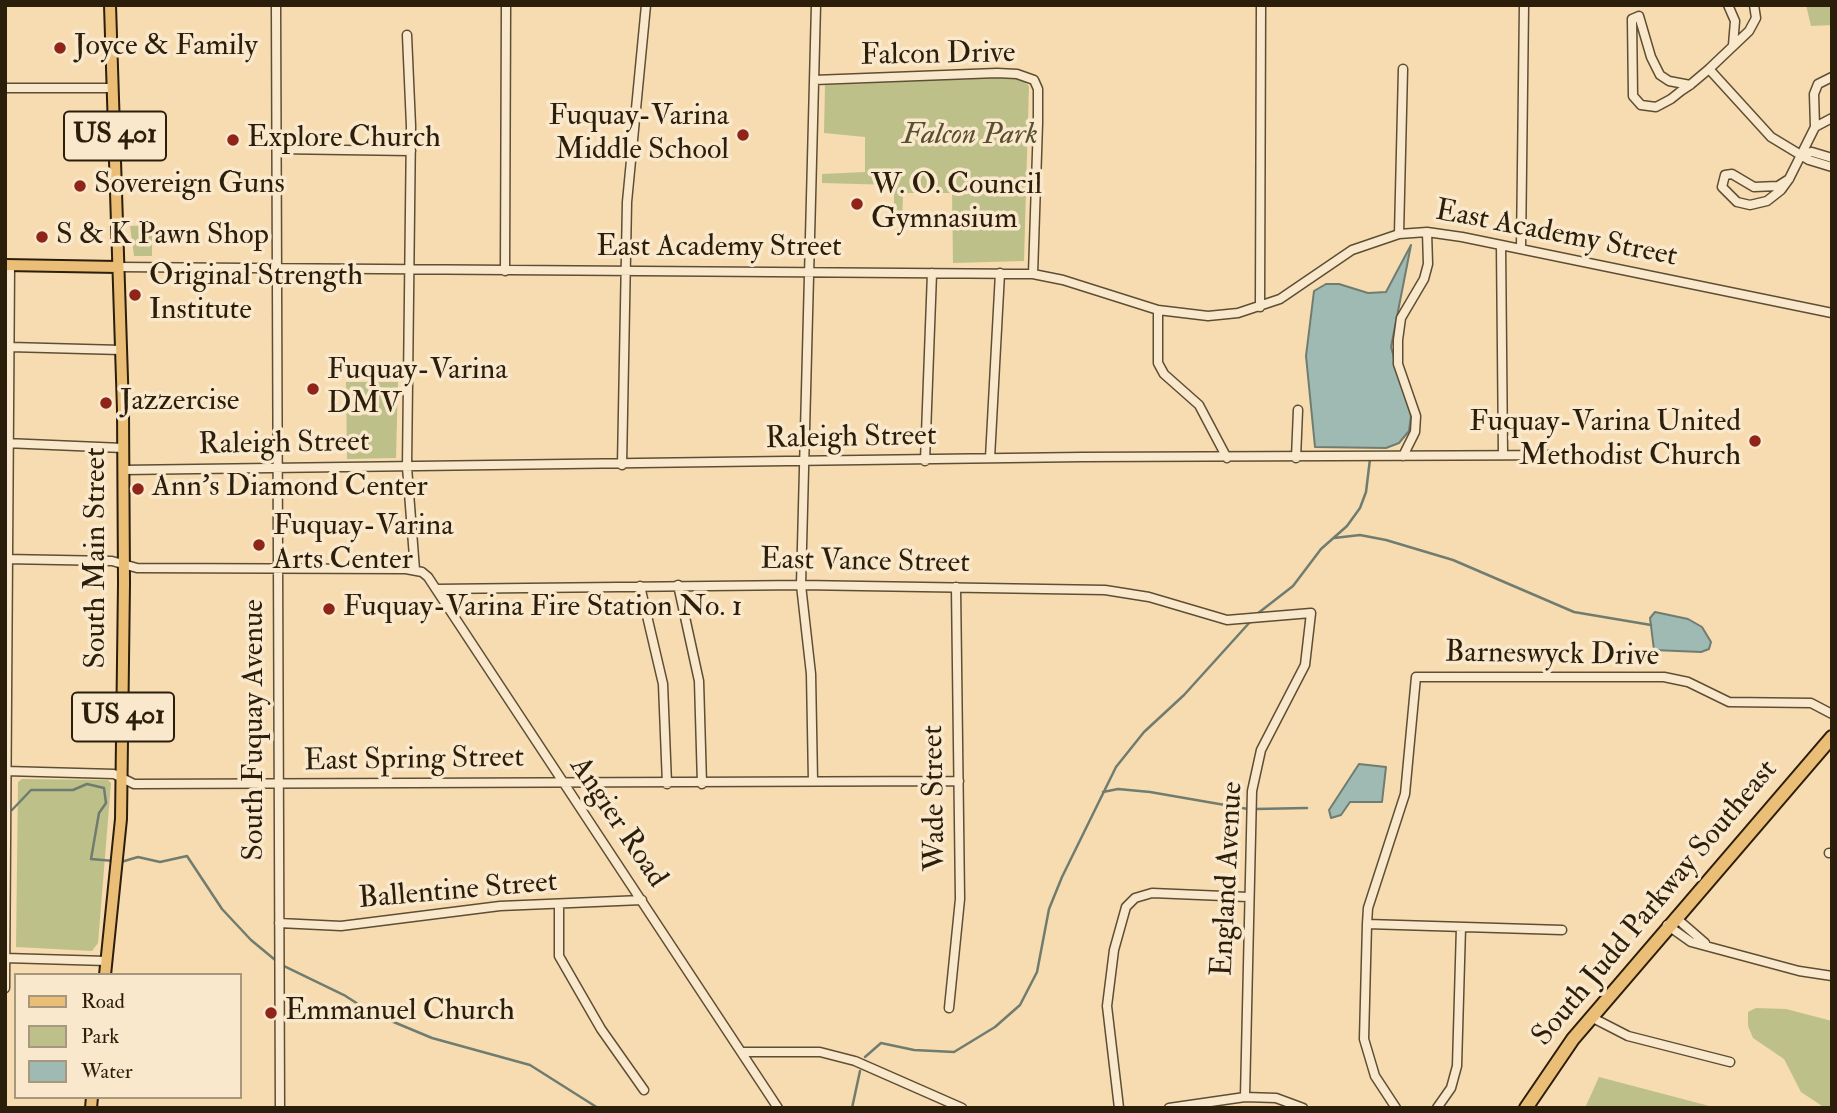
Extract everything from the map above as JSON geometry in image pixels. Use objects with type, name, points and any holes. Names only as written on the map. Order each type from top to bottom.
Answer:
[{"type":"highway","name":"South Judd Parkway Southeast","points":[[1526,1108],[1591,1017],[1832,737]]},
{"type":"main road","name":"US 401","points":[[110,5],[118,267]]},
{"type":"main road","points":[[8,265],[118,267]]},
{"type":"main road","name":"South Main Street","points":[[105,973],[122,780],[124,564],[118,267]]},
{"type":"street","name":"South Fuquay Avenue","points":[[276,5],[279,1108]]},
{"type":"street","points":[[505,271],[506,5]]},
{"type":"street","points":[[622,465],[627,202],[646,5]]},
{"type":"street","points":[[813,781],[811,674],[801,585],[816,5]]},
{"type":"street","points":[[1260,307],[1261,5]]},
{"type":"street","points":[[1521,249],[1524,5]]},
{"type":"street","points":[[1690,85],[1669,81],[1660,75],[1650,57],[1642,20],[1635,15],[1632,19],[1633,96],[1641,106],[1665,104],[1690,85],[1709,69],[1753,25],[1754,5]]},
{"type":"street","points":[[1729,6],[1735,21],[1733,46]]},
{"type":"street","points":[[7,559],[112,561],[136,568],[415,570],[407,467],[411,151],[407,35]]},
{"type":"street","points":[[1631,60],[1650,57]]},
{"type":"street","points":[[1399,234],[1403,69]]},
{"type":"street","points":[[1709,69],[1771,137],[1832,167]]},
{"type":"street","name":"Falcon Drive","points":[[814,80],[997,73],[1017,74],[1034,80],[1038,89],[1038,123],[1033,274]]},
{"type":"street","points":[[1789,179],[1766,188],[1744,184],[1732,174],[1725,175],[1722,187],[1737,202],[1750,205],[1767,201],[1789,179],[1815,127],[1814,94],[1818,84],[1832,77]]},
{"type":"street","points":[[5,88],[112,88]]},
{"type":"street","points":[[1815,127],[1832,118]]},
{"type":"street","points":[[278,149],[411,151]]},
{"type":"street","points":[[1801,154],[1812,152],[1832,158]]},
{"type":"street","points":[[1403,456],[1415,432],[1416,416],[1398,364],[1398,340],[1401,318],[1424,279],[1427,232]]},
{"type":"street","name":"East Academy Street","points":[[118,267],[1033,274],[1158,310],[1208,316],[1260,307],[1297,289],[1352,250],[1399,234],[1427,232],[1832,313]]},
{"type":"street","points":[[1501,245],[1503,455]]},
{"type":"street","points":[[5,988],[7,443],[10,348],[8,265]]},
{"type":"street","points":[[925,461],[932,273]]},
{"type":"street","points":[[990,458],[1000,274]]},
{"type":"street","points":[[1158,310],[1158,363],[1164,374],[1199,405],[1227,458]]},
{"type":"street","points":[[10,348],[121,350]]},
{"type":"street","points":[[1296,458],[1298,410]]},
{"type":"street","points":[[7,443],[123,448]]},
{"type":"street","name":"Raleigh Street","points":[[123,470],[806,463],[990,458],[1579,455]]},
{"type":"street","name":"Angier Road","points":[[415,570],[428,577],[778,1108]]},
{"type":"street","points":[[678,585],[699,681],[702,783]]},
{"type":"street","name":"East Vance Street","points":[[436,589],[801,585],[1105,590],[1149,597],[1227,620],[1289,615]]},
{"type":"street","points":[[640,586],[663,684],[667,784]]},
{"type":"street","name":"Wade Street","points":[[949,1008],[960,899],[956,587]]},
{"type":"street","name":"England Avenue","points":[[1245,1097],[1252,792],[1261,750],[1305,665],[1309,643],[1311,613],[1289,615]]},
{"type":"street","name":"Barneswyck Drive","points":[[1396,1108],[1375,1076],[1366,1053],[1367,924],[1368,908],[1405,794],[1416,677],[1664,677],[1688,682],[1729,702],[1811,703],[1832,714]]},
{"type":"street","name":"East Spring Street","points":[[7,771],[114,774],[134,784],[279,786],[959,781]]},
{"type":"street","points":[[1119,1108],[1107,1006],[1114,950],[1126,907],[1135,898],[1152,893],[1248,897]]},
{"type":"street","name":"Ballentine Street","points":[[279,923],[341,926],[500,906],[559,906],[642,900]]},
{"type":"street","points":[[559,906],[558,956],[601,1029],[644,1090]]},
{"type":"street","points":[[1671,921],[1691,942],[1705,943],[1799,971],[1832,976]]},
{"type":"street","points":[[1367,924],[1562,930]]},
{"type":"street","points":[[1437,1108],[1451,1088],[1457,1066],[1461,927]]},
{"type":"street","points":[[6,958],[107,961]]},
{"type":"street","points":[[1591,1017],[1628,1036],[1730,1062]]},
{"type":"street","points":[[742,1052],[812,1051],[855,1061],[962,1108]]},
{"type":"street","points":[[1169,1108],[1245,1097],[1276,1098],[1303,1108]]},
{"type":"green space","points":[[1806,5],[1832,5],[1832,25],[1811,26]]},
{"type":"green space","name":"Falcon Park","points":[[1021,79],[1029,86],[1024,261],[953,263],[952,193],[903,193],[902,222],[894,222],[894,185],[822,183],[822,174],[865,172],[865,137],[824,133],[825,85]]},
{"type":"green space","points":[[152,225],[152,256],[134,256],[130,226]]},
{"type":"green space","points":[[346,382],[398,382],[396,458],[347,459]]},
{"type":"green space","points":[[22,779],[108,780],[111,783],[98,943],[92,951],[16,947],[18,782]]},
{"type":"green space","points":[[1756,1008],[1786,1009],[1832,1021],[1832,1108],[1825,1108],[1801,1092],[1784,1059],[1753,1038],[1748,1026],[1748,1012]]},
{"type":"green space","points":[[1599,1077],[1717,1108],[1585,1108]]},
{"type":"water","points":[[1411,245],[1391,347],[1411,416],[1409,431],[1399,443],[1386,448],[1315,447],[1306,356],[1314,291],[1326,284],[1339,284],[1368,293],[1386,292]]},
{"type":"water","points":[[1655,612],[1688,619],[1702,627],[1711,642],[1709,649],[1701,652],[1654,650],[1650,618]]},
{"type":"water","points":[[1359,764],[1386,767],[1382,802],[1350,802],[1341,815],[1331,818],[1329,810]]},
{"type":"waterway","points":[[1257,614],[1293,586],[1321,549],[1347,526],[1360,508],[1366,492],[1370,459]]},
{"type":"waterway","points":[[1334,538],[1360,535],[1386,540],[1453,560],[1574,612],[1651,625]]},
{"type":"waterway","points":[[865,1057],[881,1043],[914,1050],[954,1052],[995,1027],[1020,1005],[1037,972],[1049,909],[1116,767],[1144,732],[1184,695],[1250,622]]},
{"type":"waterway","points":[[8,810],[12,810],[31,790],[73,790],[87,784],[104,788],[106,803],[99,813],[91,859],[114,861]]},
{"type":"waterway","points":[[1103,792],[1118,789],[1150,792],[1248,809]]},
{"type":"waterway","points":[[1255,809],[1307,808]]},
{"type":"waterway","points":[[121,862],[138,857],[160,862],[187,856],[222,909],[251,940],[280,964],[344,995],[372,1013],[432,1038],[530,1065],[598,1108]]},
{"type":"waterway","points":[[852,1108],[860,1071]]},
{"type":"place","name":"Joyce & Family","points":[[60,48]]},
{"type":"place","name":"Fuquay-Varina Middle School","points":[[743,135]]},
{"type":"place","name":"Explore Church","points":[[233,140]]},
{"type":"place","name":"Sovereign Guns","points":[[80,186]]},
{"type":"place","name":"W. O. Council Gymnasium","points":[[857,204]]},
{"type":"place","name":"S & K Pawn Shop","points":[[42,237]]},
{"type":"place","name":"Original Strength Institute","points":[[135,295]]},
{"type":"place","name":"Fuquay-Varina DMV","points":[[313,389]]},
{"type":"place","name":"Jazzercise","points":[[106,403]]},
{"type":"place","name":"Fuquay-Varina United Methodist Church","points":[[1755,441]]},
{"type":"place","name":"Ann's Diamond Center","points":[[138,489]]},
{"type":"place","name":"Fuquay-Varina Arts Center","points":[[259,545]]},
{"type":"place","name":"Fuquay-Varina Fire Station No. 1","points":[[329,609]]},
{"type":"place","name":"Emmanuel Church","points":[[271,1013]]}]
